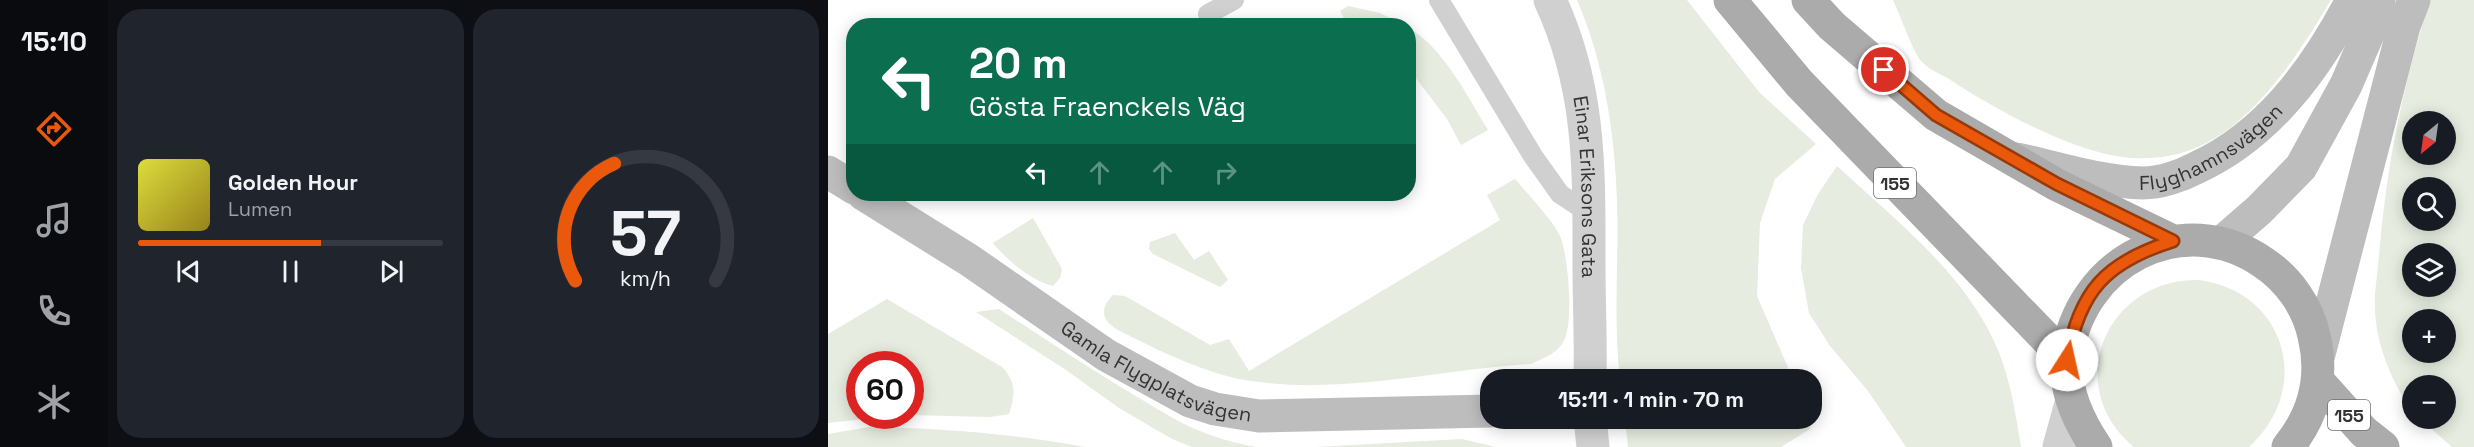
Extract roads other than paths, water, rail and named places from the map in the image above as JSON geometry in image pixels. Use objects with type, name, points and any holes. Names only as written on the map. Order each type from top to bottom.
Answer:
[{"type":"main road","name":"155","points":[[1730,0],[1798,83],[2067,360]]},
{"type":"main road","name":"155","points":[[1808,0],[1832,26],[1936,115],[2057,184],[2173,241]]},
{"type":"main road","name":"155","points":[[2096,447],[2078,417],[2072,400],[2067,360],[2073,327],[2088,296],[2111,270],[2140,252],[2173,241],[2222,243],[2251,254],[2277,272],[2297,296],[2312,324],[2318,368],[2312,409],[2299,434],[2288,447]]},
{"type":"main road","name":"155","points":[[2318,368],[2364,432],[2383,447]]},
{"type":"street","name":"Einar Eriksons Gata","points":[[1550,0],[1560,22],[1578,84],[1587,133],[1590,369]]},
{"type":"street","name":"Flyghamnsvägen","points":[[2010,157],[2108,179],[2145,183],[2182,175],[2216,159],[2249,137],[2285,101],[2317,60],[2352,0]]},
{"type":"street","points":[[2222,243],[2259,210],[2301,167],[2346,85],[2375,18],[2379,0]]},
{"type":"street","points":[[2318,368],[2404,26],[2414,0]]},
{"type":"street","points":[[828,172],[846,183]]},
{"type":"street","name":"Gamla Flygplatsvägen","points":[[873,201],[969,260],[1106,355],[1190,401],[1215,409],[1259,416],[1480,411]]},
{"type":"street","points":[[2059,447],[2072,400]]},
{"type":"street","points":[[1591,429],[1593,447]]},
{"type":"lane","points":[[1208,14],[1233,0]]},
{"type":"lane","points":[[1439,0],[1533,156],[1560,194],[1589,213]]}]
